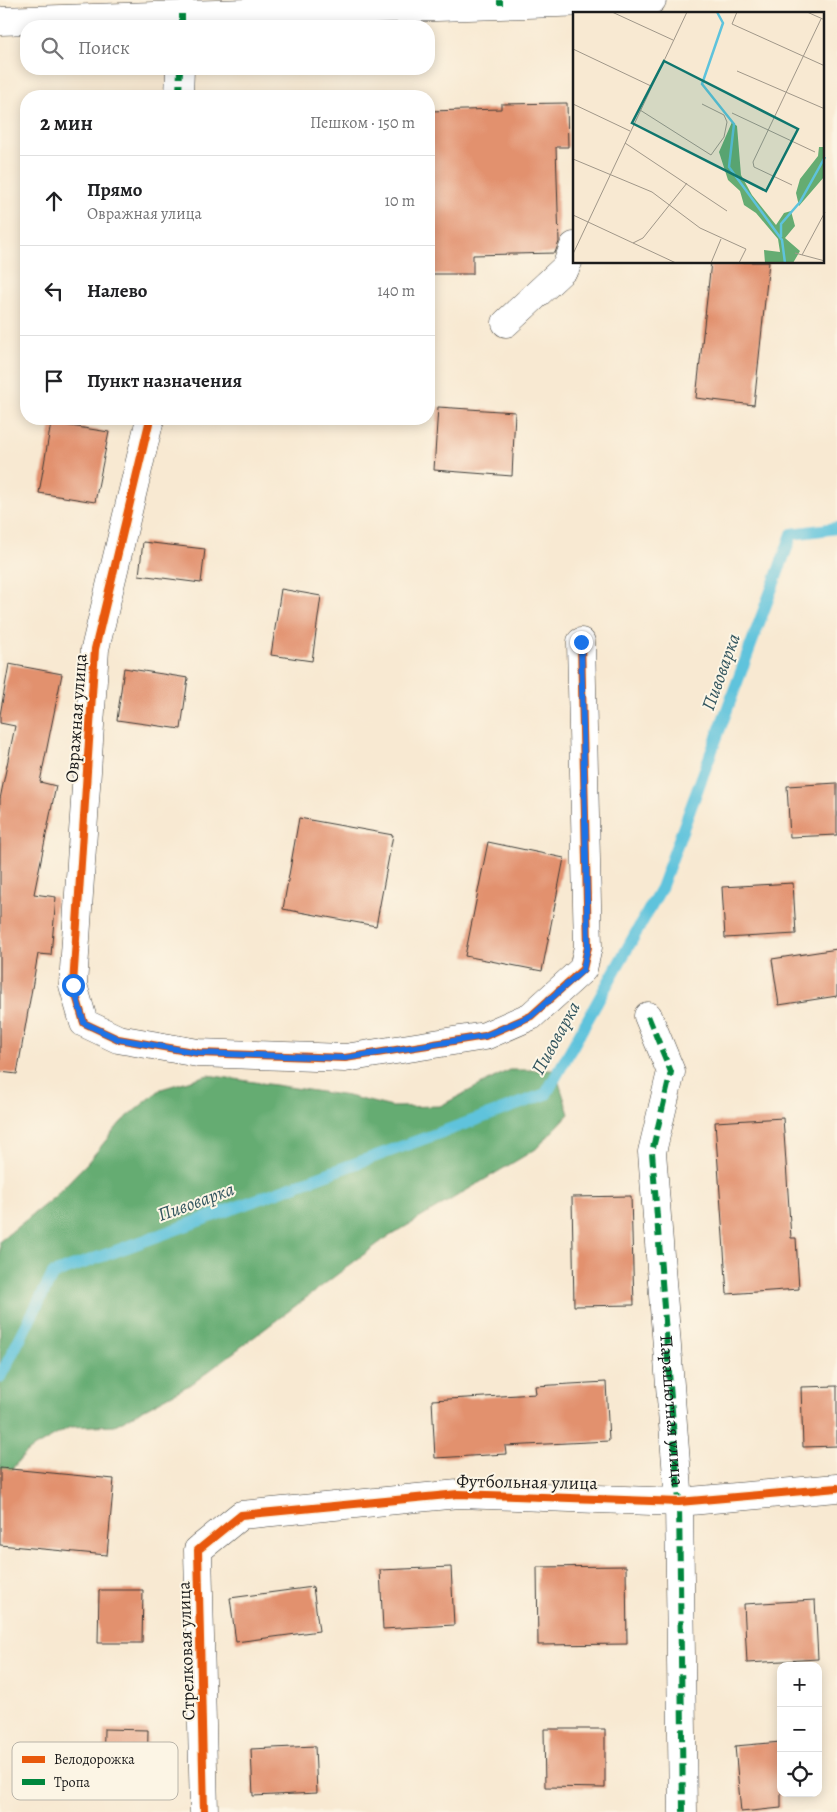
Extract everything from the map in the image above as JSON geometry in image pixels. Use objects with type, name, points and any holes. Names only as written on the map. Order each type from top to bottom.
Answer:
[{"type":"street","points":[[182,20],[500,3],[593,8],[652,0]]},
{"type":"street","points":[[0,21],[20,21]]},
{"type":"street","points":[[179,90],[180,75]]},
{"type":"street","points":[[506,323],[566,267],[573,249]]},
{"type":"street","name":"Овражная улица","points":[[149,425],[95,648],[73,985],[84,1023],[118,1039],[198,1053],[345,1058],[485,1036],[531,1016],[583,970],[588,946],[581,642]]},
{"type":"street","name":"Парашютная улица","points":[[648,1016],[671,1072],[652,1152],[679,1502],[683,1812]]},
{"type":"street","name":"Футбольная улица","points":[[198,1550],[241,1515],[251,1514],[458,1494],[679,1502],[837,1488]]},
{"type":"street","name":"Стрелковая улица","points":[[198,1550],[204,1812]]},
{"type":"green space","points":[[509,1070],[555,1070],[569,1114],[536,1149],[383,1240],[193,1383],[115,1425],[70,1427],[28,1451],[0,1482],[0,1241],[53,1198],[88,1162],[121,1122],[161,1089],[208,1075],[348,1096],[392,1107],[440,1106]]},
{"type":"building","points":[[567,103],[568,147],[556,147],[559,242],[555,253],[473,255],[473,274],[435,274],[435,111],[501,109],[501,104]]},
{"type":"building","points":[[711,264],[769,264],[754,405],[696,398]]},
{"type":"building","points":[[438,407],[515,412],[512,476],[434,470]]},
{"type":"building","points":[[51,425],[64,425],[109,432],[95,502],[39,493]]},
{"type":"building","points":[[143,542],[205,549],[201,583],[139,575]]},
{"type":"building","points":[[281,589],[321,596],[312,661],[271,655]]},
{"type":"building","points":[[9,664],[62,674],[40,782],[56,786],[34,894],[56,897],[51,955],[38,954],[17,1074],[0,1072],[0,799],[15,726],[0,723],[0,715]]},
{"type":"building","points":[[124,668],[188,678],[181,729],[117,720]]},
{"type":"building","points":[[837,783],[837,835],[790,837],[787,786]]},
{"type":"building","points":[[299,818],[393,835],[376,926],[283,909]]},
{"type":"building","points":[[488,842],[564,858],[542,971],[465,956]]},
{"type":"building","points":[[793,883],[796,934],[725,938],[722,887]]},
{"type":"building","points":[[837,949],[837,996],[779,1005],[772,959]]},
{"type":"building","points":[[783,1118],[791,1238],[796,1238],[799,1289],[727,1294],[715,1122]]},
{"type":"building","points":[[631,1196],[634,1305],[574,1306],[572,1197]]},
{"type":"building","points":[[606,1382],[609,1441],[505,1446],[506,1454],[435,1458],[432,1400],[536,1394],[535,1386]]},
{"type":"building","points":[[837,1386],[837,1446],[803,1447],[801,1387]]},
{"type":"building","points":[[0,1468],[114,1479],[107,1555],[0,1545]]},
{"type":"building","points":[[626,1566],[627,1644],[538,1645],[537,1567]]},
{"type":"building","points":[[451,1567],[454,1625],[383,1629],[380,1570]]},
{"type":"building","points":[[313,1587],[319,1631],[236,1642],[230,1598]]},
{"type":"building","points":[[99,1590],[143,1590],[142,1643],[98,1643]]},
{"type":"building","points":[[815,1600],[818,1659],[747,1663],[744,1604]]},
{"type":"building","points":[[104,1729],[148,1730],[148,1742],[104,1742]]},
{"type":"building","points":[[544,1729],[605,1729],[605,1788],[545,1787]]},
{"type":"building","points":[[777,1742],[777,1797],[781,1797],[781,1808],[741,1812],[735,1746]]},
{"type":"building","points":[[315,1746],[317,1793],[253,1796],[251,1749]]},
{"type":"waterway","name":"Пивоварка","points":[[0,1377],[53,1274],[546,1094],[661,888],[792,534],[837,528]]},
{"type":"marked path","points":[[500,0],[500,5]]},
{"type":"marked path","points":[[182,14],[182,20]]},
{"type":"marked path","points":[[179,90],[180,75]]},
{"type":"marked path","points":[[648,1016],[671,1072],[652,1152],[679,1502],[683,1812]]},
{"type":"cycle path","points":[[149,425],[95,649],[73,985],[84,1023],[118,1039],[198,1053],[345,1058],[485,1036],[531,1016],[583,969],[588,947],[581,642]]},
{"type":"cycle path","points":[[204,1812],[198,1550],[241,1515],[458,1494],[679,1502],[837,1488]]},
{"type":"route","points":[[73,985],[84,1023],[118,1039],[198,1053],[345,1058],[485,1036],[531,1016],[583,970],[588,946],[581,642]]}]
